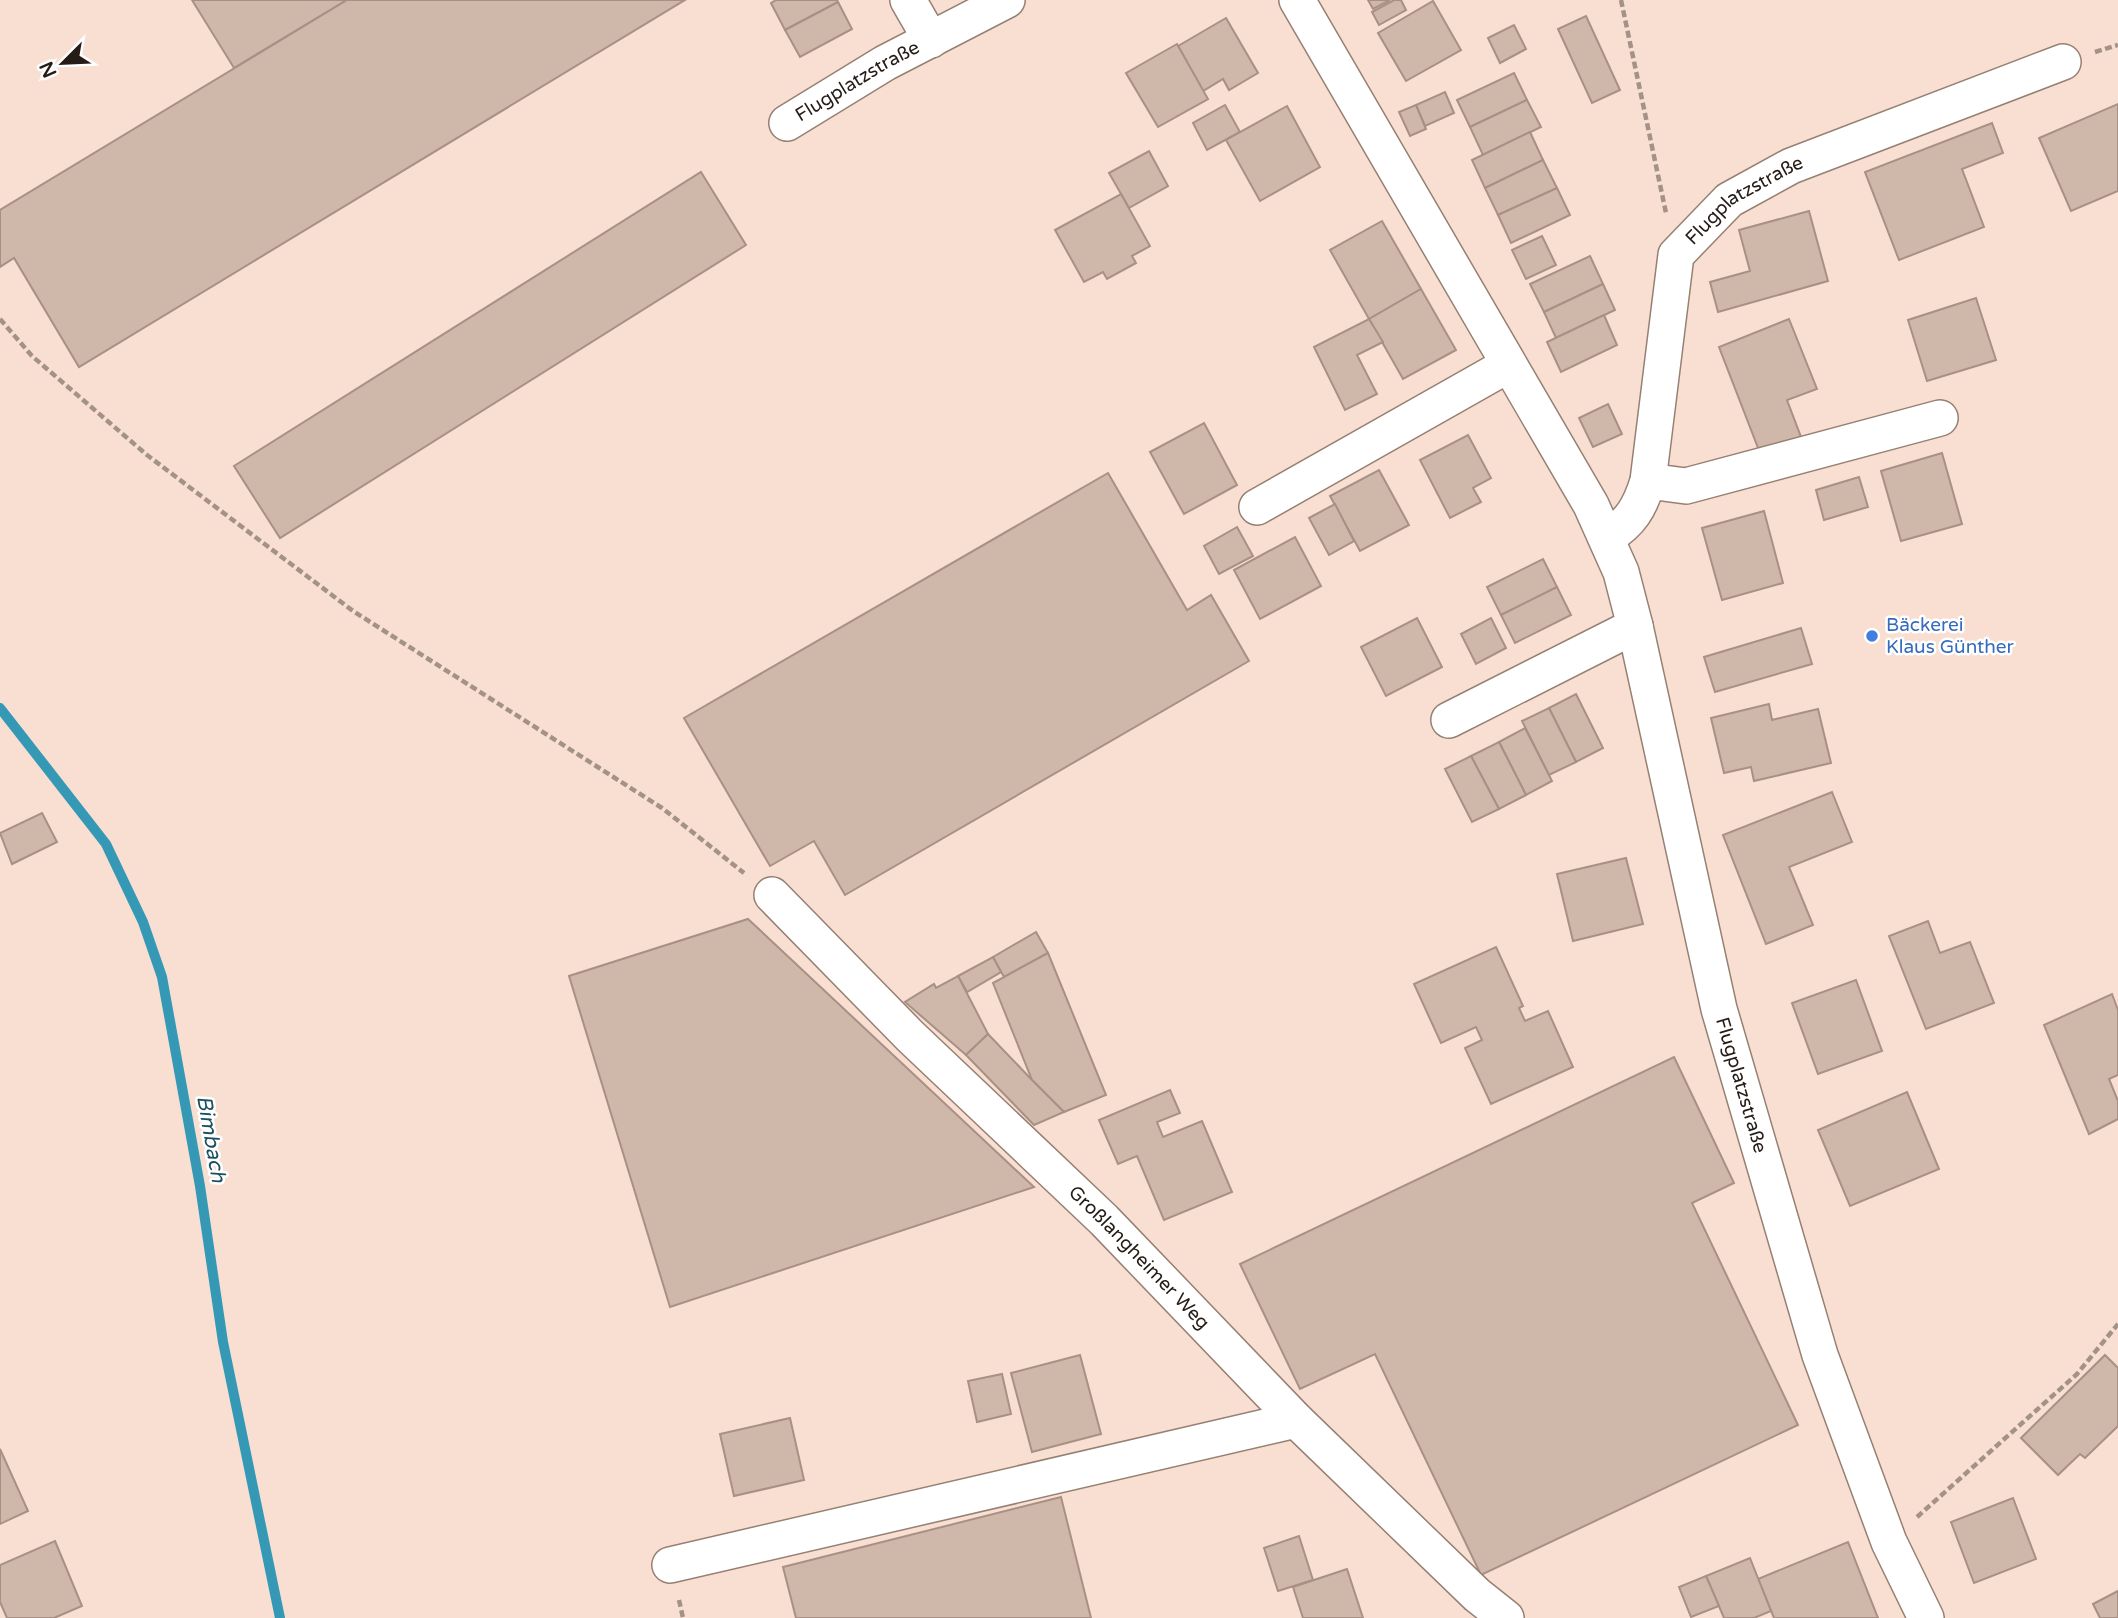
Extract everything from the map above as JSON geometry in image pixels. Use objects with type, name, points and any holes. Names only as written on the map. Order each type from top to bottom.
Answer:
[{"type":"street","name":"Flugplatzstraße","points":[[908,0],[931,40]]},
{"type":"street","name":"Flugplatzstraße","points":[[787,123],[885,63],[1007,0]]},
{"type":"street","name":"Flugplatzstraße","points":[[1297,0],[1606,537],[1621,572],[1719,1009],[1820,1355],[1889,1542],[1926,1618]]},
{"type":"street","name":"Flugplatzstraße","points":[[1606,537],[1622,527],[1640,508],[1648,481],[1675,255],[1729,200],[1791,166],[2063,62]]},
{"type":"street","points":[[1257,506],[1508,365]]},
{"type":"street","points":[[1648,481],[1686,486],[1940,418]]},
{"type":"street","points":[[1450,720],[1635,626]]},
{"type":"street","name":"Großlangheimer Weg","points":[[772,895],[910,1036],[1104,1220],[1296,1420],[1477,1595],[1506,1618]]},
{"type":"street","points":[[670,1565],[1296,1420]]},
{"type":"path","points":[[1622,0],[1646,130],[1675,255]]},
{"type":"path","points":[[0,319],[32,356],[147,455],[352,611],[662,808],[772,895]]},
{"type":"path","points":[[1889,1542],[2077,1374],[2118,1324]]},
{"type":"building","points":[[192,0],[347,0],[234,68]]},
{"type":"building","points":[[347,0],[685,0],[79,367],[14,258],[0,267],[0,210]]},
{"type":"building","points":[[776,0],[838,2],[785,30],[771,3]]},
{"type":"building","points":[[1368,0],[1390,0],[1373,9]]},
{"type":"building","points":[[1394,0],[1401,0],[1406,10],[1379,25],[1372,12]]},
{"type":"building","points":[[1433,1],[1461,50],[1406,81],[1378,33]]},
{"type":"building","points":[[838,2],[852,29],[800,57],[785,30]]},
{"type":"building","points":[[1586,16],[1620,90],[1592,103],[1558,29]]},
{"type":"building","points":[[1226,18],[1258,73],[1229,90],[1223,79],[1203,91],[1178,46]]},
{"type":"building","points":[[1514,25],[1526,49],[1500,63],[1488,38]]},
{"type":"building","points":[[1177,44],[1208,99],[1158,127],[1126,73]]},
{"type":"building","points":[[1514,73],[1527,100],[1470,127],[1457,100]]},
{"type":"building","points":[[1445,92],[1454,113],[1425,126],[1416,105]]},
{"type":"building","points":[[1527,100],[1541,127],[1483,155],[1470,127]]},
{"type":"building","points":[[2118,104],[2118,191],[2071,211],[2039,138]]},
{"type":"building","points":[[1225,105],[1240,132],[1207,150],[1193,123]]},
{"type":"building","points":[[1416,105],[1426,129],[1410,136],[1399,112]]},
{"type":"building","points":[[1287,106],[1320,167],[1260,201],[1226,140]]},
{"type":"building","points":[[1992,123],[2003,153],[1962,169],[1984,227],[1899,260],[1865,172]]},
{"type":"building","points":[[1530,132],[1543,160],[1485,188],[1472,160]]},
{"type":"building","points":[[1149,151],[1168,186],[1129,208],[1109,173]]},
{"type":"building","points":[[1543,160],[1557,188],[1498,215],[1485,188]]},
{"type":"building","points":[[701,172],[746,245],[280,538],[234,466]]},
{"type":"building","points":[[1557,188],[1570,215],[1511,243],[1498,215]]},
{"type":"building","points":[[1121,194],[1150,246],[1132,256],[1136,263],[1107,279],[1103,272],[1084,282],[1055,230]]},
{"type":"building","points":[[1809,211],[1828,281],[1718,312],[1710,282],[1750,271],[1739,230]]},
{"type":"building","points":[[1382,221],[1421,289],[1369,319],[1330,250]]},
{"type":"building","points":[[1542,236],[1556,265],[1526,279],[1512,250]]},
{"type":"building","points":[[1590,256],[1603,284],[1544,312],[1530,284]]},
{"type":"building","points":[[1603,284],[1615,310],[1556,338],[1544,312]]},
{"type":"building","points":[[1421,289],[1456,350],[1403,379],[1369,319]]},
{"type":"building","points":[[1976,298],[1996,360],[1927,381],[1908,320]]},
{"type":"building","points":[[1604,315],[1617,345],[1561,372],[1547,342]]},
{"type":"building","points":[[1369,319],[1383,342],[1357,355],[1377,394],[1345,410],[1314,347]]},
{"type":"building","points":[[1789,319],[1817,389],[1787,400],[1801,437],[1760,453],[1719,347]]},
{"type":"building","points":[[1608,404],[1622,434],[1593,447],[1579,418]]},
{"type":"building","points":[[1204,423],[1237,485],[1184,514],[1150,452]]},
{"type":"building","points":[[1468,435],[1491,478],[1473,488],[1481,502],[1450,518],[1420,460]]},
{"type":"building","points":[[1942,453],[1962,524],[1901,541],[1881,471]]},
{"type":"building","points":[[1379,470],[1409,525],[1360,551],[1330,496]]},
{"type":"building","points":[[1108,473],[1187,610],[1211,595],[1249,661],[845,895],[814,841],[770,866],[684,718]]},
{"type":"building","points":[[1859,477],[1868,507],[1824,520],[1816,490]]},
{"type":"building","points":[[1335,504],[1354,541],[1329,555],[1309,518]]},
{"type":"building","points":[[1764,511],[1783,583],[1722,600],[1702,528]]},
{"type":"building","points":[[1237,527],[1253,556],[1219,574],[1204,546]]},
{"type":"building","points":[[1295,537],[1321,586],[1260,619],[1234,570]]},
{"type":"building","points":[[1543,559],[1557,587],[1501,615],[1487,587]]},
{"type":"building","points":[[1557,587],[1571,615],[1515,643],[1501,615]]},
{"type":"building","points":[[1417,618],[1442,667],[1386,696],[1361,647]]},
{"type":"building","points":[[1491,618],[1506,648],[1476,664],[1461,634]]},
{"type":"building","points":[[1801,628],[1812,664],[1715,692],[1704,657]]},
{"type":"building","points":[[1576,694],[1603,748],[1576,762],[1549,708]]},
{"type":"building","points":[[1769,704],[1772,720],[1818,709],[1831,763],[1754,781],[1751,767],[1724,773],[1711,718]]},
{"type":"building","points":[[1549,708],[1576,762],[1549,775],[1522,721]]},
{"type":"building","points":[[1525,728],[1552,781],[1526,795],[1499,742]]},
{"type":"building","points":[[1499,742],[1526,795],[1499,809],[1471,756]]},
{"type":"building","points":[[1471,756],[1499,809],[1472,822],[1445,769]]},
{"type":"building","points":[[1832,792],[1852,842],[1789,867],[1813,925],[1766,944],[1723,835]]},
{"type":"building","points":[[42,813],[57,842],[12,864],[0,833]]},
{"type":"building","points":[[1626,858],[1643,924],[1573,941],[1557,874]]},
{"type":"building","points":[[748,919],[1034,1187],[670,1307],[569,976]]},
{"type":"building","points":[[1928,921],[1940,953],[1970,942],[1994,1003],[1926,1029],[1889,936]]},
{"type":"building","points":[[1036,932],[1048,953],[1004,977],[993,957]]},
{"type":"building","points":[[1496,947],[1523,1006],[1519,1008],[1525,1021],[1548,1011],[1573,1067],[1491,1104],[1465,1048],[1482,1040],[1476,1027],[1441,1043],[1414,984]]},
{"type":"building","points":[[1048,953],[1106,1095],[1064,1112],[1032,1080],[993,983]]},
{"type":"building","points":[[993,957],[1001,972],[967,992],[958,976]]},
{"type":"building","points":[[958,976],[988,1034],[966,1055],[905,1002],[934,984],[936,988]]},
{"type":"building","points":[[1856,980],[1882,1051],[1818,1074],[1792,1003]]},
{"type":"building","points":[[2112,994],[2118,1010],[2118,1075],[2109,1079],[2118,1101],[2118,1119],[2089,1134],[2044,1025]]},
{"type":"building","points":[[988,1034],[1064,1112],[1034,1125],[966,1055]]},
{"type":"building","points":[[1674,1057],[1734,1183],[1692,1203],[1798,1425],[1481,1575],[1375,1354],[1300,1389],[1240,1264]]},
{"type":"building","points":[[1170,1090],[1180,1113],[1157,1122],[1163,1137],[1202,1121],[1232,1192],[1164,1220],[1137,1156],[1118,1164],[1099,1120]]},
{"type":"building","points":[[1907,1092],[1939,1169],[1850,1206],[1818,1130]]},
{"type":"building","points":[[1080,1355],[1101,1434],[1032,1452],[1011,1373]]},
{"type":"building","points":[[2105,1355],[2118,1368],[2118,1426],[2085,1458],[2080,1454],[2058,1475],[2021,1438]]},
{"type":"building","points":[[1002,1374],[1011,1414],[977,1422],[968,1381]]},
{"type":"building","points":[[790,1418],[804,1480],[734,1496],[720,1434]]},
{"type":"building","points":[[0,1449],[28,1511],[0,1524]]},
{"type":"building","points":[[1061,1497],[1091,1618],[796,1618],[783,1567]]},
{"type":"building","points":[[2013,1498],[2036,1559],[1974,1583],[1951,1522]]},
{"type":"building","points":[[1299,1536],[1313,1580],[1278,1591],[1264,1548]]},
{"type":"building","points":[[55,1541],[82,1606],[54,1618],[7,1618],[0,1602],[0,1565]]},
{"type":"building","points":[[1848,1542],[1878,1618],[1774,1618],[1758,1579]]},
{"type":"building","points":[[1750,1558],[1771,1611],[1754,1618],[1724,1618],[1706,1576]]},
{"type":"building","points":[[1347,1569],[1363,1618],[1303,1618],[1293,1587]]},
{"type":"building","points":[[1706,1576],[1719,1606],[1691,1617],[1679,1587]]},
{"type":"building","points":[[2118,1591],[2118,1618],[2100,1618],[2093,1604]]},
{"type":"waterway","name":"Bimbach","points":[[0,708],[106,844],[143,922],[162,977],[200,1186],[223,1342],[280,1618]]},
{"type":"place","name":"Bäckerei Klaus Günther","points":[[1872,636]]}]
